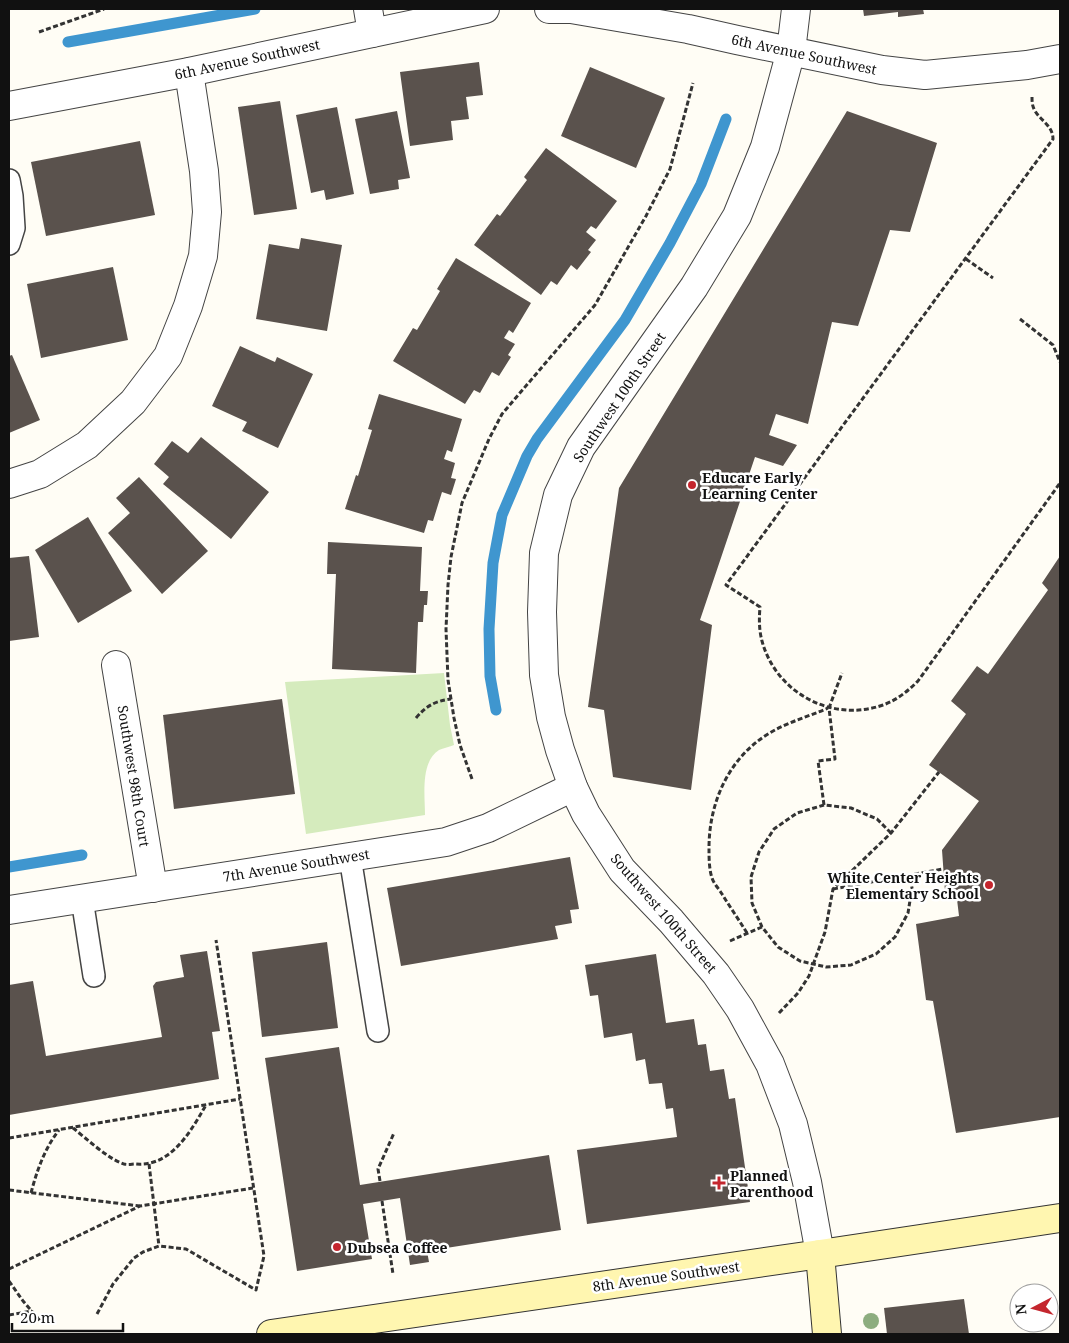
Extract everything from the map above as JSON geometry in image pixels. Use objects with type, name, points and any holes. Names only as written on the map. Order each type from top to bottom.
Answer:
[{"type":"street","name":"6th Avenue Southwest","points":[[9,106],[189,72],[370,21],[485,9]]},
{"type":"street","name":"6th Avenue Southwest","points":[[549,9],[571,9],[688,29],[882,70],[925,75],[1028,65],[1060,59]]},
{"type":"street","name":"Southwest 100th Street","points":[[796,9],[791,51],[765,147],[737,216],[694,287],[581,448],[558,495],[544,553],[542,612],[544,675],[551,717],[573,787],[586,814],[622,870],[671,921],[716,974],[740,1009],[770,1064],[793,1124],[807,1182],[820,1254],[827,1334]]},
{"type":"street","points":[[9,484],[40,474],[87,445],[133,402],[168,356],[188,306],[203,256],[208,212],[204,171],[189,72]]},
{"type":"street","name":"Southwest 98th Court","points":[[116,665],[153,888]]},
{"type":"street","name":"7th Avenue Southwest","points":[[9,910],[446,842],[488,828],[573,787]]},
{"type":"street","name":"8th Avenue Southwest","points":[[271,1334],[310,1331],[1060,1218]]},
{"type":"lane","points":[[9,180],[14,228],[9,244]]},
{"type":"lane","points":[[350,857],[378,1031]]},
{"type":"lane","points":[[82,899],[94,976]]},
{"type":"path","points":[[39,32],[104,9]]},
{"type":"path","points":[[1028,65],[1033,108],[1050,129],[1053,139],[726,585],[760,607],[759,624],[761,640],[767,656],[780,677],[799,694],[829,708],[843,710],[870,708],[884,704],[908,690],[918,681],[1060,483]]},
{"type":"path","points":[[472,779],[460,745],[451,699],[448,680],[446,629],[451,557],[462,502],[502,414],[595,305],[646,216],[670,169],[694,83]]},
{"type":"path","points":[[966,259],[993,278]]},
{"type":"path","points":[[1020,319],[1053,345],[1060,362]]},
{"type":"path","points":[[824,806],[818,761],[836,759],[829,708],[842,673]]},
{"type":"path","points":[[416,718],[431,704],[451,699]]},
{"type":"path","points":[[747,933],[712,879],[709,856],[709,832],[713,810],[721,787],[733,767],[749,749],[767,735],[788,723],[829,708]]},
{"type":"path","points":[[779,1013],[798,993],[809,976],[825,932],[833,889],[891,833],[939,772]]},
{"type":"path","points":[[891,833],[877,819],[851,808],[824,806],[797,813],[774,829],[759,852],[751,877],[752,903],[762,927],[778,947],[800,961],[826,967],[852,965],[876,954],[894,937],[908,913],[912,888],[910,876]]},
{"type":"path","points":[[833,889],[944,869]]},
{"type":"path","points":[[730,940],[762,927]]},
{"type":"path","points":[[97,1314],[113,1284],[134,1258],[143,1252],[159,1246],[186,1249],[256,1290],[264,1256],[216,940]]},
{"type":"path","points":[[9,1138],[240,1099]]},
{"type":"path","points":[[73,1127],[100,1150],[124,1164],[149,1164],[159,1161],[180,1145],[206,1105]]},
{"type":"path","points":[[31,1193],[38,1169],[50,1142],[59,1130]]},
{"type":"path","points":[[380,1181],[378,1169],[394,1134]]},
{"type":"path","points":[[149,1164],[159,1246]]},
{"type":"path","points":[[9,1190],[140,1206],[253,1188]]},
{"type":"path","points":[[382,1201],[393,1274]]},
{"type":"path","points":[[9,1269],[140,1206]]},
{"type":"path","points":[[9,1281],[11,1286],[42,1323]]},
{"type":"path","points":[[9,1315],[32,1312]]},
{"type":"green space","points":[[444,673],[454,745],[439,750],[433,755],[429,763],[424,789],[425,815],[306,834],[285,682]]},
{"type":"building","points":[[863,9],[923,9],[924,14],[898,17],[898,12],[864,16]]},
{"type":"building","points":[[479,62],[483,95],[466,97],[469,119],[451,121],[453,140],[410,146],[400,72]]},
{"type":"building","points":[[590,67],[665,98],[636,168],[561,136]]},
{"type":"building","points":[[280,101],[297,209],[254,215],[238,107]]},
{"type":"building","points":[[337,107],[354,194],[326,200],[324,190],[311,193],[296,115]]},
{"type":"building","points":[[397,111],[410,178],[398,180],[399,189],[370,194],[355,119]]},
{"type":"building","name":"Educare Early Learning Center","points":[[847,111],[937,143],[910,232],[890,230],[858,326],[832,322],[808,424],[776,414],[769,435],[797,445],[783,466],[755,457],[700,620],[712,625],[691,790],[613,777],[604,710],[588,707],[619,488]]},
{"type":"building","points":[[140,141],[155,215],[46,236],[31,162]]},
{"type":"building","points":[[546,148],[617,201],[596,229],[591,226],[586,232],[596,240],[588,250],[591,252],[577,270],[571,265],[557,285],[551,281],[541,295],[474,245],[497,214],[500,216],[527,180],[524,177]]},
{"type":"building","points":[[301,238],[342,245],[327,331],[256,319],[269,244],[299,249]]},
{"type":"building","points":[[456,258],[531,303],[513,333],[509,330],[504,338],[515,344],[508,355],[511,357],[499,376],[492,372],[480,393],[474,390],[465,404],[393,361],[413,328],[417,330],[440,291],[437,289]]},
{"type":"building","points":[[113,267],[128,340],[41,358],[27,284]]},
{"type":"building","points":[[240,346],[275,362],[277,357],[313,374],[278,448],[242,431],[247,422],[212,406]]},
{"type":"building","points":[[12,355],[40,420],[9,433],[9,356]]},
{"type":"building","points":[[379,394],[462,419],[452,452],[447,450],[444,459],[455,463],[451,478],[456,479],[451,495],[442,492],[433,521],[428,520],[424,533],[345,509],[356,475],[358,476],[372,430],[368,429]]},
{"type":"building","points":[[201,437],[269,492],[231,539],[163,484],[169,477],[154,464],[172,441],[188,453]]},
{"type":"building","points":[[139,477],[208,551],[162,594],[108,533],[130,513],[116,498]]},
{"type":"building","points":[[88,517],[132,591],[78,623],[35,550]]},
{"type":"building","points":[[328,542],[422,547],[420,591],[428,591],[427,605],[424,605],[423,622],[418,622],[416,673],[332,669],[336,574],[327,574]]},
{"type":"building","points":[[29,556],[39,637],[9,641],[9,558]]},
{"type":"building","points":[[1060,556],[1060,1117],[956,1133],[933,1001],[926,1000],[916,924],[959,916],[956,891],[945,892],[942,850],[979,801],[929,765],[966,714],[951,701],[977,666],[988,674],[1048,590],[1042,583]]},
{"type":"building","points":[[282,699],[295,794],[174,809],[163,715]]},
{"type":"building","points":[[570,857],[579,909],[570,910],[572,923],[555,926],[558,939],[401,966],[387,888]]},
{"type":"building","points":[[327,942],[338,1028],[262,1037],[252,952]]},
{"type":"building","points":[[207,951],[220,1031],[212,1032],[219,1079],[9,1115],[9,985],[33,981],[46,1056],[162,1037],[153,986],[156,982],[184,977],[180,955]]},
{"type":"building","points":[[656,954],[666,1023],[694,1019],[698,1045],[706,1044],[710,1071],[724,1069],[729,1099],[735,1098],[750,1202],[587,1224],[577,1150],[677,1137],[673,1108],[666,1109],[662,1083],[649,1084],[645,1059],[636,1061],[632,1033],[604,1038],[598,995],[590,996],[585,965]]},
{"type":"building","points":[[339,1047],[360,1185],[549,1155],[561,1230],[427,1251],[429,1262],[410,1265],[400,1198],[363,1204],[372,1259],[297,1271],[265,1058]]},
{"type":"building","points":[[964,1299],[969,1334],[887,1334],[884,1308]]},
{"type":"waterway","points":[[68,42],[255,9]]},
{"type":"waterway","points":[[496,710],[490,676],[489,629],[493,563],[502,515],[527,456],[537,439],[625,320],[670,243],[701,184],[726,119]]},
{"type":"waterway","points":[[9,867],[82,855]]},
{"type":"place","name":"Educare Early Learning Center","points":[[692,485]]},
{"type":"place","name":"White Center Heights Elementary School","points":[[989,885]]},
{"type":"place","name":"Planned Parenthood","points":[[719,1183]]},
{"type":"place","name":"Dubsea Coffee","points":[[337,1247]]}]
